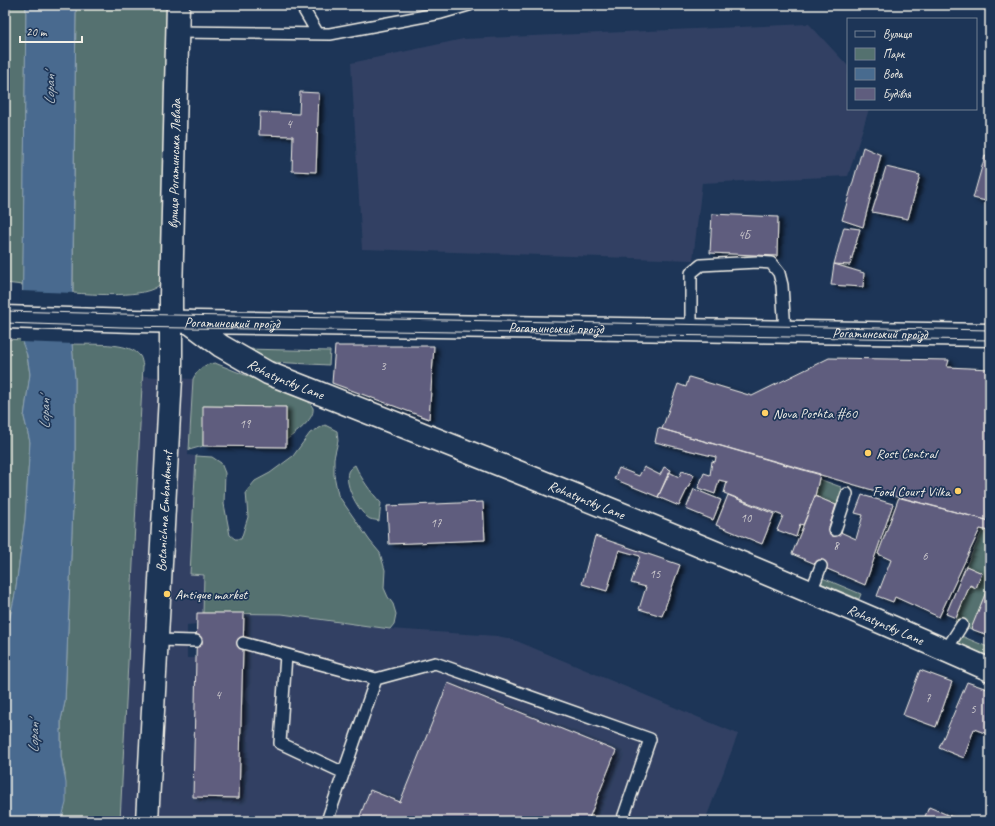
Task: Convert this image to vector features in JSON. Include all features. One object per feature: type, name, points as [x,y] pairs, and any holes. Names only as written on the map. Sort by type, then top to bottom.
[{"type":"street","name":"вулиця Рогатинська Левада","points":[[178,5],[180,322]]},
{"type":"street","name":"Рогатинський проїзд","points":[[5,317],[121,321],[990,335]]},
{"type":"street","name":"Rohatynsky Lane","points":[[180,322],[268,373],[579,496],[811,592],[990,670]]},
{"type":"street","name":"Botanichna Embankment","points":[[150,820],[171,378],[180,322]]},
{"type":"lane","points":[[301,5],[318,34]]},
{"type":"lane","points":[[177,32],[330,34],[439,9],[470,5]]},
{"type":"lane","points":[[691,330],[691,273],[701,264],[757,262],[771,263],[779,273],[782,285],[785,332]]},
{"type":"lane","points":[[835,530],[847,494]]},
{"type":"lane","points":[[811,592],[821,566]]},
{"type":"lane","points":[[946,650],[962,625]]},
{"type":"lane","points":[[158,640],[196,641]]},
{"type":"lane","points":[[243,643],[376,679],[435,663],[650,739],[622,821]]},
{"type":"lane","points":[[286,655],[280,743],[344,773]]},
{"type":"lane","points":[[328,821],[376,679]]},
{"type":"shaded area","points":[[809,24],[847,65],[847,110],[869,110],[848,176],[702,183],[693,260],[362,249],[351,63],[463,39]]},
{"type":"shaded area","points":[[142,376],[193,379],[188,455],[196,456],[190,574],[204,575],[244,613],[282,614],[390,629],[497,636],[512,639],[738,734],[705,821],[120,821]],"holes":[[[197,624],[196,658],[187,658],[187,625]]]},
{"type":"green space","points":[[5,5],[26,5],[23,285],[5,283]]},
{"type":"green space","points":[[76,5],[168,5],[164,276],[160,284],[154,289],[144,292],[105,295],[73,293]]},
{"type":"green space","points":[[5,339],[24,340],[30,374],[24,417],[30,442],[25,519],[15,594],[5,640]]},
{"type":"green space","points":[[72,344],[108,345],[127,348],[135,351],[140,356],[143,366],[120,821],[61,821],[63,814],[65,774],[61,756],[61,720],[65,702],[75,458],[75,379]]},
{"type":"green space","points":[[246,349],[330,351],[329,365],[271,362]]},
{"type":"green space","points":[[215,363],[307,400],[313,408],[311,417],[299,430],[286,440],[286,407],[204,406],[203,446],[189,450],[193,379],[197,372],[202,368]]},
{"type":"green space","points":[[325,425],[337,431],[338,441],[334,458],[334,475],[338,495],[380,553],[385,570],[384,588],[393,604],[396,614],[394,624],[390,629],[282,614],[203,613],[204,575],[190,574],[196,456],[212,457],[221,463],[225,473],[224,504],[230,535],[235,539],[241,539],[248,517],[246,492],[255,481],[270,473],[293,456],[310,433]]},
{"type":"green space","points":[[355,465],[366,485],[381,503],[379,521],[370,519],[361,511],[350,491],[347,478],[348,472]]},
{"type":"green space","points":[[819,479],[841,487],[841,497],[836,505],[815,496]]},
{"type":"green space","points":[[983,529],[990,531],[990,582],[971,629],[955,622],[970,585],[976,588],[982,573],[966,566]]},
{"type":"green space","points":[[820,577],[861,594],[859,599],[818,582]]},
{"type":"green space","points":[[959,635],[990,648],[990,657],[956,642]]},
{"type":"green space","points":[[5,667],[9,732],[5,785]]},
{"type":"water","name":"Lopan'","points":[[26,5],[76,5],[72,344],[75,379],[75,458],[65,702],[61,720],[61,756],[66,783],[66,803],[61,821],[5,821],[5,785],[9,732],[5,640],[15,594],[25,519],[30,442],[24,417],[30,374],[27,355],[22,342]]},
{"type":"pier","points":[[21,291],[74,293],[74,344],[20,342]]},
{"type":"building","points":[[300,92],[319,93],[316,172],[292,171],[293,136],[259,135],[260,112],[299,114]]},
{"type":"building","points":[[990,127],[990,141],[986,139]]},
{"type":"building","points":[[863,147],[881,155],[863,227],[842,220]]},
{"type":"building","points":[[985,156],[990,158],[990,202],[973,198]]},
{"type":"building","points":[[886,167],[920,175],[908,219],[872,212]]},
{"type":"building","points":[[712,214],[778,217],[777,256],[710,253]]},
{"type":"building","points":[[844,227],[860,229],[850,265],[834,264]]},
{"type":"building","points":[[834,264],[864,273],[863,287],[831,285]]},
{"type":"building","points":[[335,346],[434,346],[429,419],[332,383]]},
{"type":"building","name":"Rost Central","points":[[829,358],[949,360],[947,367],[990,369],[990,521],[893,496],[662,429],[678,384],[686,387],[689,377],[752,396]]},
{"type":"building","points":[[203,406],[286,407],[286,447],[203,446]]},
{"type":"building","points":[[658,428],[820,474],[815,496],[803,525],[800,524],[796,537],[777,530],[783,516],[724,493],[727,482],[719,480],[715,494],[698,488],[704,473],[710,475],[712,461],[715,462],[716,457],[655,442]]},
{"type":"building","points":[[644,467],[660,475],[664,467],[671,470],[658,497],[614,479],[619,468],[639,476]]},
{"type":"building","points":[[682,471],[694,475],[679,506],[658,497],[669,472],[679,477]]},
{"type":"building","points":[[694,489],[721,500],[713,520],[686,509]]},
{"type":"building","points":[[728,495],[774,514],[762,544],[716,525]]},
{"type":"building","points":[[862,495],[893,504],[865,585],[792,554],[815,496],[836,505],[829,527],[856,539],[863,515],[855,513]]},
{"type":"building","points":[[899,497],[990,521],[990,531],[980,529],[939,617],[895,597],[893,602],[877,596],[891,560],[878,554]]},
{"type":"building","points":[[483,502],[485,540],[389,544],[387,506]]},
{"type":"building","points":[[595,536],[680,565],[662,616],[639,609],[646,587],[631,583],[640,556],[619,550],[607,591],[582,584]]},
{"type":"building","points":[[966,566],[982,573],[976,588],[970,585],[956,618],[946,614]]},
{"type":"building","points":[[990,582],[990,636],[971,629]]},
{"type":"building","points":[[197,613],[244,613],[239,798],[193,797]]},
{"type":"building","points":[[920,670],[952,682],[936,727],[903,715]]},
{"type":"building","points":[[967,682],[990,690],[990,735],[974,729],[964,758],[939,748]]},
{"type":"building","points":[[448,683],[616,751],[588,821],[358,821],[370,790],[400,802]]},
{"type":"building","points":[[929,807],[962,821],[923,821]]},
{"type":"tram line","points":[[5,311],[990,330]]},
{"type":"tram line","points":[[5,323],[121,327],[990,340]]},
{"type":"place","name":"Nova Poshta #60","points":[[765,413]]},
{"type":"place","name":"Rost Central","points":[[868,453]]},
{"type":"place","name":"Food Court Vilka","points":[[958,491]]},
{"type":"place","name":"Antique market","points":[[167,594]]}]
